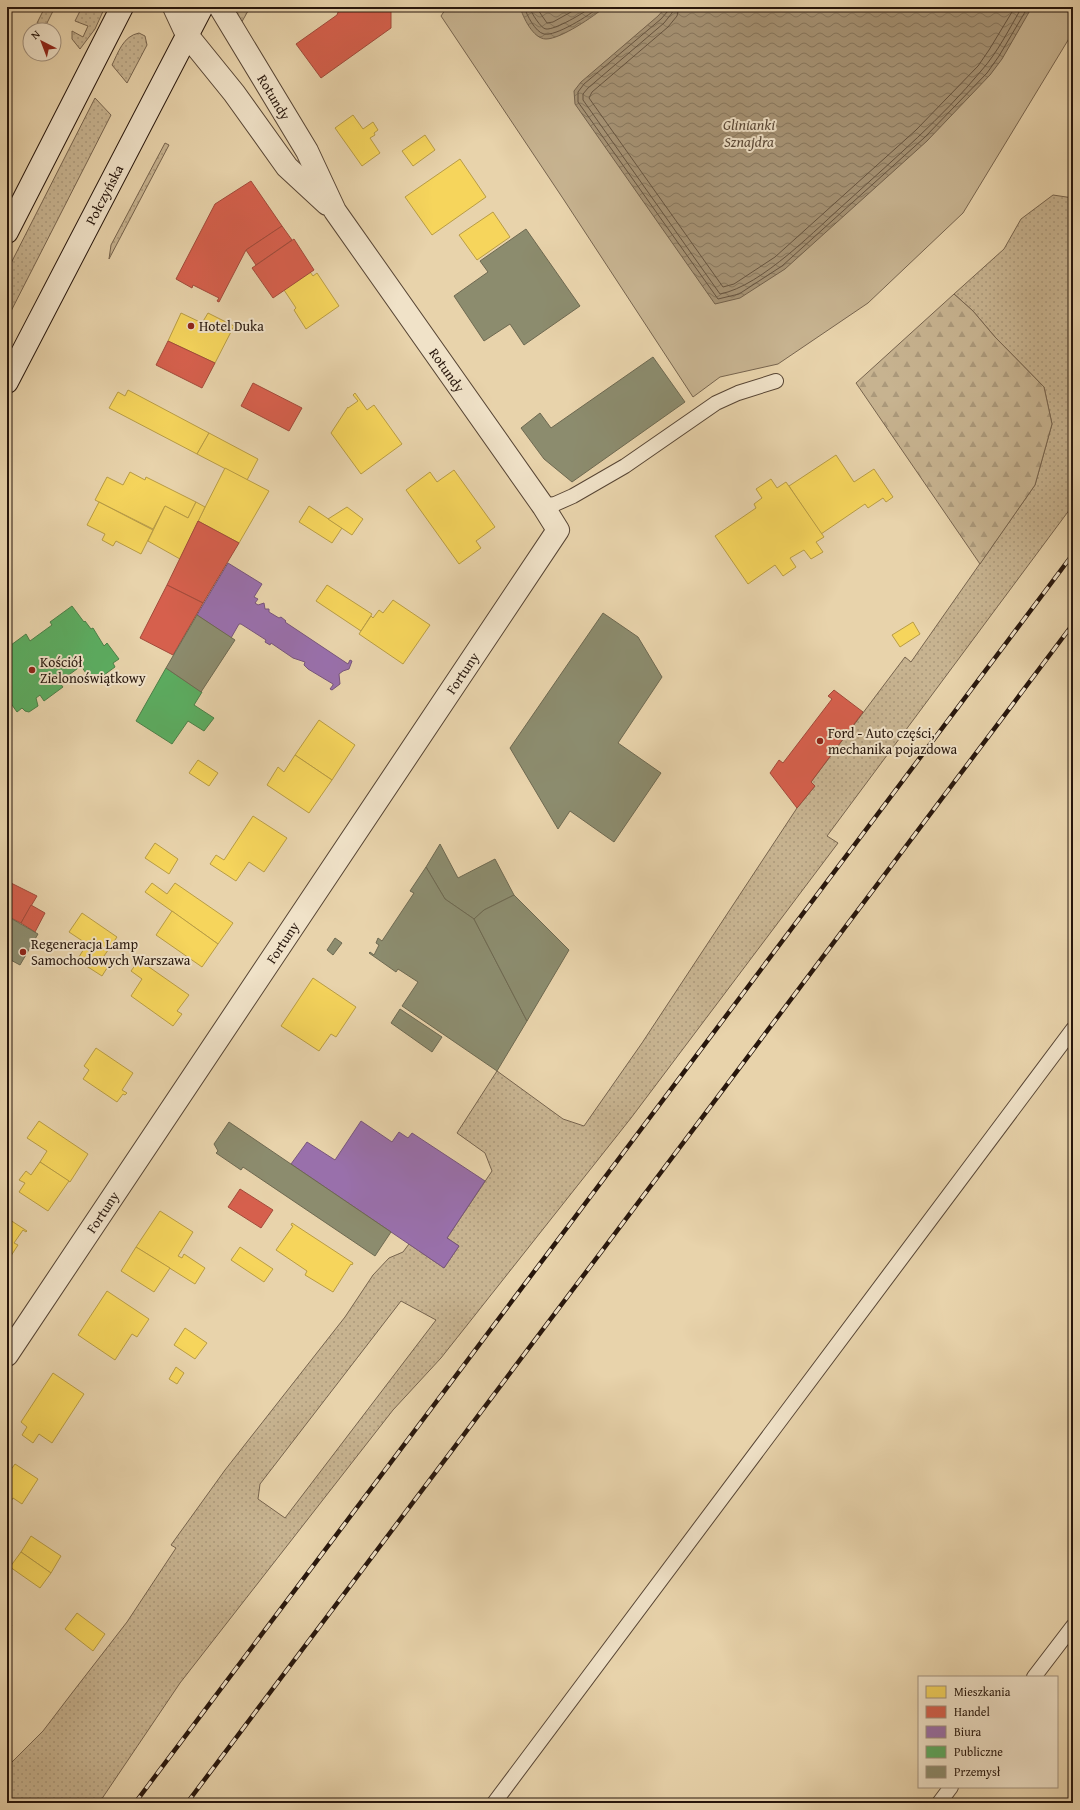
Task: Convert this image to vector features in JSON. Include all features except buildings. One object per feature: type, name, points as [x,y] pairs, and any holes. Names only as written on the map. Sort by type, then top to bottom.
[{"type":"street","points":[[7,232],[122,7]]},
{"type":"street","name":"Rotundy","points":[[174,7],[187,35],[234,93],[287,168],[335,211]]},
{"type":"street","name":"Połczyńska","points":[[7,382],[202,7]]},
{"type":"street","name":"Rotundy","points":[[220,7],[307,151],[335,211],[543,506],[558,530]]},
{"type":"street","name":"Fortuny","points":[[7,1355],[15,1326],[558,530]]},
{"type":"lane","points":[[543,506],[556,504],[573,496],[625,466],[716,403],[738,393],[776,380]]},
{"type":"lane","points":[[494,1803],[1073,1029]]},
{"type":"lane","points":[[1035,1676],[1073,1626]]},
{"type":"lane","points":[[939,1803],[950,1788]]},
{"type":"green space","points":[[45,7],[55,7],[48,22],[38,22]]},
{"type":"green space","points":[[82,7],[105,7],[95,29],[80,49],[72,39],[72,31],[83,37],[88,26],[75,21]]},
{"type":"green space","points":[[233,7],[247,7],[248,11],[240,25]]},
{"type":"green space","points":[[447,7],[1073,7],[1073,32],[963,213],[868,303],[778,364],[720,377],[693,397],[441,16]]},
{"type":"green space","points":[[139,33],[145,36],[147,45],[127,83],[112,65],[125,41],[133,35]]},
{"type":"green space","points":[[95,98],[111,115],[7,319],[7,271]]},
{"type":"green space","points":[[165,143],[169,145],[109,259],[111,245]]},
{"type":"green space","points":[[1053,195],[1073,198],[1073,505],[827,836],[838,843],[631,1118],[441,1358],[393,1410],[180,1683],[99,1803],[7,1803],[7,1767],[43,1731],[127,1622],[176,1548],[171,1545],[225,1470],[345,1317],[373,1275],[389,1258],[403,1252],[409,1244],[444,1268],[459,1246],[447,1238],[492,1171],[485,1153],[457,1133],[497,1071],[563,1119],[584,1126],[642,1043],[797,808],[815,786],[811,782],[905,657],[911,662],[1035,485],[1052,424],[1044,387],[995,337],[973,311],[954,294],[1004,249],[1021,219]],"holes":[[[401,1301],[436,1320],[285,1518],[258,1499],[260,1484]]]},
{"type":"green space","points":[[954,294],[973,311],[995,337],[1044,387],[1052,424],[1035,485],[980,564],[856,383]]},
{"type":"water","points":[[520,7],[605,7],[568,31],[546,39],[541,38],[533,32],[526,22]]},
{"type":"water","name":"Glinianki Sznajdra","points":[[666,7],[1032,7],[1002,59],[990,75],[927,141],[785,269],[740,298],[715,304],[575,104],[574,91],[581,82],[658,16]]},
{"type":"railway","points":[[135,1803],[1073,554]]},
{"type":"railway","points":[[187,1803],[1073,624]]},
{"type":"place","name":"Hotel Duka","points":[[191,326]]},
{"type":"place","name":"Kościół Zielonoświątkowy","points":[[32,670]]},
{"type":"place","name":"Ford - Auto części, mechanika pojazdowa","points":[[820,741]]},
{"type":"place","name":"Regeneracja Lamp Samochodowych Warszawa","points":[[23,952]]}]
